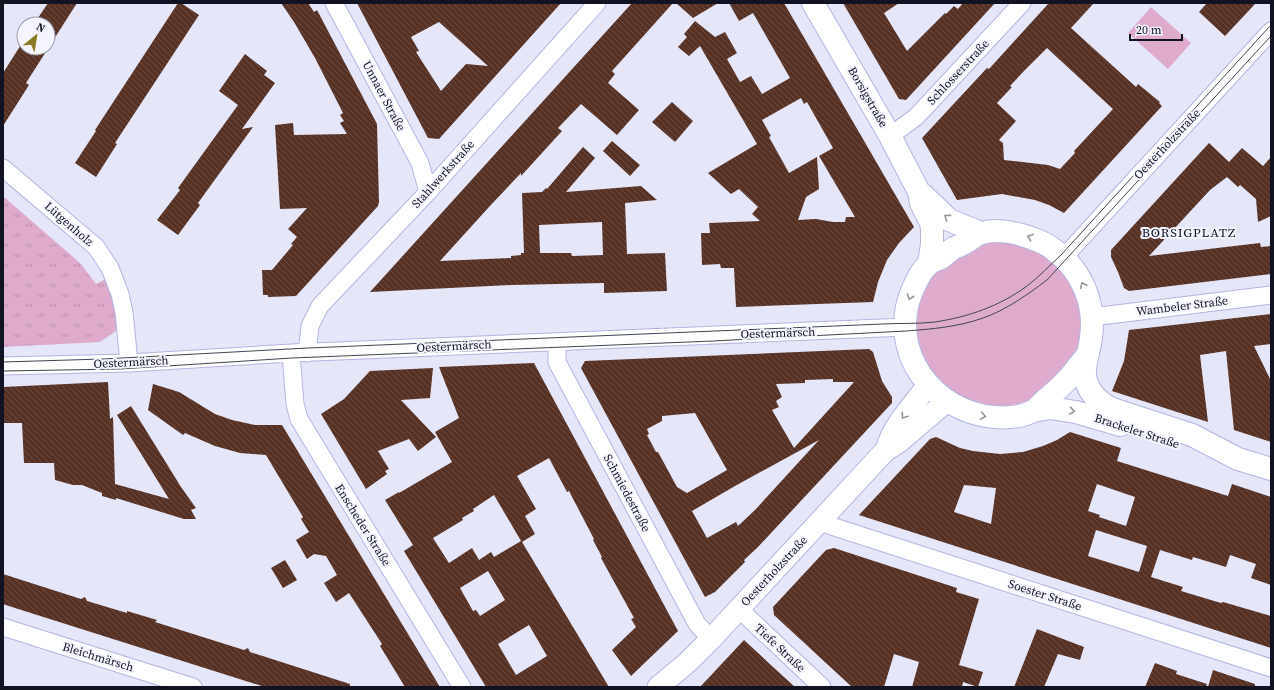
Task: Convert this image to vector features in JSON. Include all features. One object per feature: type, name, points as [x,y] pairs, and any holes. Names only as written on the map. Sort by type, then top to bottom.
[{"type":"main road","name":"Borsigstraße","points":[[814,3],[890,136],[919,192],[921,203],[931,223],[932,229],[932,244],[929,263]]},
{"type":"main road","name":"Borsigstraße","points":[[919,192],[949,220],[981,233]]},
{"type":"main road","points":[[997,231],[1020,234],[1041,241],[1064,257],[1076,272],[1090,302],[1092,338],[1087,356],[1060,387],[1034,411],[1001,418],[982,416],[965,411],[938,395],[928,385],[914,363],[909,347],[906,327],[907,307],[910,298],[918,277],[929,263],[981,233],[997,231]]},
{"type":"main road","name":"Brackeler Straße","points":[[1087,356],[1085,370],[1086,381],[1093,395],[1101,404],[1192,435],[1238,459],[1271,469]]},
{"type":"main road","name":"Brackeler Straße","points":[[1034,411],[1050,408],[1076,412],[1179,444],[1197,454],[1219,461],[1238,459]]},
{"type":"street","name":"Stahlwerkstraße","points":[[299,353],[320,306],[428,192],[597,3]]},
{"type":"street","name":"Schlosserstraße","points":[[890,136],[916,117],[1022,3]]},
{"type":"street","name":"Unnaer Straße","points":[[337,4],[420,163],[428,192]]},
{"type":"street","name":"Oesterholzstraße","points":[[1064,257],[1271,31]]},
{"type":"street","name":"Lütgenholz","points":[[3,168],[96,247],[110,268],[120,294],[124,312],[128,363]]},
{"type":"street","name":"Wambeler Straße","points":[[1092,318],[1271,295]]},
{"type":"street","name":"Oestermärsch","points":[[3,366],[128,363],[299,353],[906,327]]},
{"type":"street","name":"Schmiedestraße","points":[[557,342],[557,362],[697,624],[711,639]]},
{"type":"street","name":"Enscheder Straße","points":[[299,353],[294,404],[299,419],[462,687]]},
{"type":"street","name":"Oesterholzstraße","points":[[885,450],[892,434],[928,385]]},
{"type":"street","name":"Oesterholzstraße","points":[[658,687],[688,662],[711,639],[885,450],[899,442],[947,401]]},
{"type":"street","name":"Soester Straße","points":[[819,522],[1271,668]]},
{"type":"street","name":"Tiefe Straße","points":[[739,609],[822,687]]},
{"type":"street","name":"Bleichmärsch","points":[[3,627],[193,687]]},
{"type":"green space","points":[[1151,7],[1191,43],[1168,69],[1128,33]]},
{"type":"green space","points":[[3,196],[80,263],[96,284],[106,279],[114,299],[119,329],[100,342],[3,347]]},
{"type":"green space","points":[[991,242],[1007,242],[1030,248],[1045,256],[1057,266],[1067,278],[1075,293],[1081,316],[1081,332],[1075,355],[1067,370],[1057,382],[1045,392],[1030,400],[1007,406],[991,406],[968,400],[953,392],[941,382],[931,370],[921,348],[917,332],[917,316],[923,293],[931,278],[941,266],[953,256],[975,246]]},
{"type":"building","points":[[48,3],[77,3],[56,36],[56,16],[39,16]]},
{"type":"building","points":[[178,3],[181,3],[199,15],[115,143],[117,144],[96,177],[75,163]]},
{"type":"building","points":[[281,3],[308,3],[314,12],[317,10],[377,124],[379,202],[378,206],[296,296],[268,297],[268,295],[263,295],[262,270],[272,270],[293,245],[291,244],[297,237],[288,229],[307,208],[280,209],[275,125],[293,123],[294,135],[347,134],[340,123],[344,121],[340,115],[343,113],[315,58]]},
{"type":"building","points":[[357,3],[561,3],[439,139],[428,138]],"holes":[[[439,22],[488,66],[466,64],[441,91],[416,52],[419,51],[411,37]]]},
{"type":"building","points":[[632,3],[673,3],[612,71],[615,74],[608,83],[639,110],[617,135],[581,104],[558,128],[562,131],[521,176],[521,173],[489,207],[440,261],[511,258],[511,256],[521,255],[521,253],[524,253],[522,193],[542,192],[546,188],[547,189],[583,147],[595,158],[566,192],[641,186],[657,200],[625,203],[627,254],[665,253],[667,291],[604,293],[604,283],[512,285],[370,292]],"holes":[[[602,222],[603,255],[572,256],[571,253],[540,253],[539,225]]]},
{"type":"building","points":[[676,3],[718,3],[693,18]]},
{"type":"building","points":[[729,3],[784,3],[914,227],[899,243],[887,260],[878,282],[873,302],[736,307],[734,268],[721,268],[720,264],[702,265],[701,233],[710,233],[709,223],[760,221],[752,214],[758,207],[739,189],[731,194],[708,173],[757,144],[700,46],[689,56],[678,47],[687,37],[684,34],[695,21],[715,37],[725,32],[737,53],[727,59],[740,82],[751,76],[762,94],[790,78],[753,13],[739,21]],"holes":[[[801,98],[804,104],[807,102],[833,148],[819,156],[855,217],[846,217],[845,222],[833,222],[816,219],[798,220],[806,197],[819,189],[817,157],[789,173],[769,137],[771,136],[762,120]]]},
{"type":"building","points":[[843,3],[899,3],[884,13],[907,51],[954,6],[958,9],[963,3],[995,3],[906,100],[899,99]]},
{"type":"building","points":[[1049,3],[1094,3],[1071,28],[1136,87],[1138,84],[1160,102],[1159,103],[1162,106],[1064,213],[1035,200],[1002,194],[957,200],[922,138],[987,68],[989,69]],"holes":[[[1047,48],[1113,109],[1074,151],[1075,153],[1060,169],[1048,165],[1004,160],[1003,143],[999,140],[1016,121],[997,103],[1012,87],[1010,86]]]},
{"type":"building","points":[[1207,3],[1256,3],[1225,36],[1199,12]]},
{"type":"building","points":[[16,53],[16,56],[43,56],[26,83],[29,85],[3,126],[3,73]]},
{"type":"building","points":[[245,54],[267,71],[264,75],[275,83],[242,129],[253,127],[198,203],[200,205],[178,235],[157,220],[180,190],[178,188],[238,105],[219,91]]},
{"type":"building","points":[[672,102],[693,121],[675,142],[652,122]]},
{"type":"building","points":[[612,141],[640,165],[630,176],[603,151]]},
{"type":"building","points":[[1209,143],[1229,162],[1242,148],[1263,166],[1271,157],[1271,216],[1258,222],[1256,199],[1240,185],[1238,187],[1227,177],[1210,190],[1149,256],[1260,243],[1261,247],[1271,246],[1271,274],[1129,291],[1124,288],[1111,257],[1111,250]]},
{"type":"building","points":[[1271,314],[1271,344],[1254,346],[1271,381],[1271,442],[1234,430],[1226,351],[1200,355],[1208,422],[1112,391],[1124,361],[1129,330]]},
{"type":"building","points":[[869,349],[873,352],[882,381],[892,397],[892,403],[758,547],[744,560],[745,562],[715,592],[705,597],[581,368],[585,361]],"holes":[[[833,379],[833,382],[854,382],[794,448],[772,410],[779,407],[776,401],[782,397],[776,384],[805,383],[805,380]],[[695,413],[727,470],[687,493],[677,487],[647,435],[649,434],[647,429],[662,421],[662,416]],[[819,440],[755,510],[738,526],[736,522],[707,538],[692,511]]]},
{"type":"building","points":[[534,363],[678,631],[631,676],[612,650],[636,627],[631,619],[634,618],[601,558],[602,557],[593,540],[594,539],[569,491],[567,492],[549,458],[517,476],[536,509],[525,516],[535,534],[522,542],[609,687],[486,687],[404,551],[413,545],[385,500],[452,462],[435,432],[459,418],[439,367]],"holes":[[[494,495],[521,541],[494,557],[491,552],[479,560],[472,548],[449,563],[433,538],[463,520],[462,518],[474,511],[473,509]],[[488,571],[505,600],[480,616],[476,610],[473,611],[460,588]],[[529,625],[547,656],[516,675],[498,644]]]},
{"type":"building","points":[[433,368],[430,398],[401,400],[436,437],[418,451],[409,439],[378,451],[389,469],[385,471],[387,474],[366,489],[321,414],[344,399],[370,371]]},
{"type":"building","points":[[108,382],[110,419],[113,417],[115,484],[169,499],[117,415],[131,406],[181,487],[196,508],[191,510],[196,519],[184,519],[116,498],[116,500],[102,496],[102,493],[82,485],[73,485],[55,480],[54,463],[24,463],[22,423],[3,423],[3,387]]},
{"type":"building","points":[[153,384],[179,392],[215,414],[232,420],[255,425],[282,425],[440,687],[405,687],[380,646],[382,644],[349,593],[336,602],[324,583],[337,575],[326,556],[314,554],[307,559],[296,540],[309,532],[301,519],[303,517],[266,455],[240,453],[215,446],[185,433],[183,435],[148,410]]},
{"type":"building","points":[[1070,432],[1121,448],[1117,461],[1228,496],[1232,484],[1271,497],[1271,585],[1251,578],[1256,564],[1230,555],[1226,567],[1193,557],[1192,560],[1160,550],[1151,577],[1183,587],[1181,591],[1271,616],[1271,648],[859,515],[930,439],[936,437],[960,448],[1000,454],[1023,452],[1057,440]],"holes":[[[1097,484],[1135,497],[1126,526],[1099,517],[1100,515],[1088,511]],[[964,485],[996,488],[991,524],[954,512]],[[1096,530],[1147,546],[1139,572],[1088,556]]]},
{"type":"building","points":[[834,548],[957,588],[956,592],[979,599],[959,665],[983,672],[978,687],[963,682],[962,687],[912,687],[919,662],[894,654],[884,687],[852,687],[774,615],[773,607],[826,550]]},
{"type":"building","points":[[285,560],[297,580],[283,588],[271,568]]},
{"type":"building","points":[[3,574],[81,599],[85,597],[87,601],[157,620],[155,622],[244,650],[248,648],[250,652],[350,684],[350,687],[265,687],[15,608],[3,604]]},
{"type":"building","points":[[1037,629],[1084,647],[1080,660],[1058,654],[1044,687],[1014,687]]},
{"type":"building","points":[[744,640],[773,667],[795,687],[700,687]]},
{"type":"building","points":[[1155,663],[1177,671],[1176,674],[1207,684],[1206,687],[1145,687]]},
{"type":"building","points":[[1213,670],[1255,684],[1255,687],[1208,687]]},
{"type":"tram line","points":[[3,362],[103,359],[308,348],[922,323],[960,317],[995,305],[1017,293],[1040,275],[1061,255],[1271,25]]},
{"type":"tram line","points":[[3,371],[120,369],[292,358],[713,341],[906,331],[964,324],[992,315],[1024,297],[1047,280],[1271,36]]},
{"type":"district","name":"BORSIGPLATZ","points":[[1189,232]]}]
